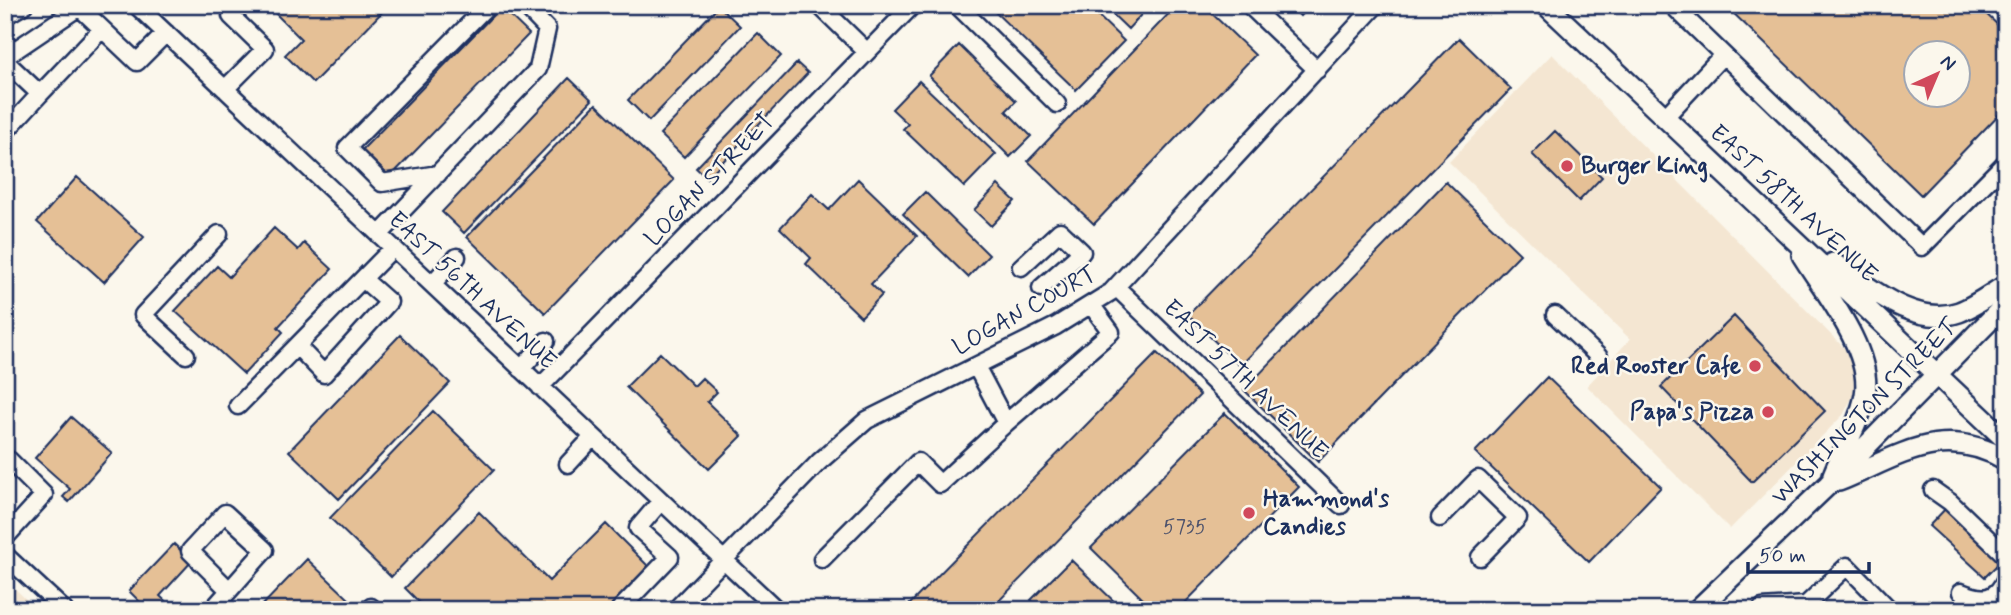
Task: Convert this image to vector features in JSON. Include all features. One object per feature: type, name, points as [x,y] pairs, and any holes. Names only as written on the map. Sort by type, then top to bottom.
[{"type":"main road","name":"EAST 58TH AVENUE","points":[[1546,5],[2006,440]]},
{"type":"main road","points":[[1789,234],[1891,301],[1916,313],[1933,316],[1958,313],[2006,285]]},
{"type":"main road","points":[[1789,234],[1856,343],[1864,366],[1865,395],[1828,485]]},
{"type":"main road","name":"WASHINGTON STREET","points":[[1697,610],[1828,485],[2006,304]]},
{"type":"main road","points":[[1828,485],[1924,445],[1944,441],[1964,443],[2006,460]]},
{"type":"street","points":[[5,16],[24,5]]},
{"type":"street","name":"EAST 56TH AVENUE","points":[[136,5],[777,610]]},
{"type":"street","points":[[438,174],[382,183],[347,148],[488,5]]},
{"type":"street","points":[[379,235],[538,69],[547,29],[524,5]]},
{"type":"street","points":[[819,5],[867,52]]},
{"type":"street","name":"LOGAN STREET","points":[[540,387],[913,5]]},
{"type":"street","points":[[957,5],[1057,104]]},
{"type":"street","points":[[1249,5],[1317,70]]},
{"type":"street","name":"LOGAN COURT","points":[[724,560],[819,462],[867,420],[1091,306],[1116,287],[1376,5]]},
{"type":"street","points":[[1672,5],[1922,247],[2006,162]]},
{"type":"street","points":[[40,94],[5,59],[78,6],[137,62],[166,33]]},
{"type":"street","points":[[225,89],[265,49],[231,16]]},
{"type":"street","points":[[5,132],[102,29]]},
{"type":"street","points":[[1665,117],[1723,55]]},
{"type":"street","points":[[1021,268],[1060,231],[1082,252],[1041,288]]},
{"type":"street","points":[[186,355],[143,315],[219,234]]},
{"type":"street","points":[[238,406],[393,248]]},
{"type":"street","points":[[432,284],[457,257]]},
{"type":"street","points":[[297,346],[324,374],[389,302],[363,279]]},
{"type":"street","name":"EAST 57TH AVENUE","points":[[1116,287],[1341,505]]},
{"type":"street","points":[[822,559],[918,462],[940,484],[1111,332],[1091,306]]},
{"type":"street","points":[[1555,315],[1599,357]]},
{"type":"street","points":[[521,369],[546,341]]},
{"type":"street","points":[[976,366],[1006,423]]},
{"type":"street","points":[[568,464],[593,437]]},
{"type":"street","points":[[5,464],[9,460],[44,495],[5,538]]},
{"type":"street","points":[[1440,518],[1478,479],[1518,518],[1480,557]]},
{"type":"street","points":[[1933,491],[1950,502],[2006,556]]},
{"type":"street","points":[[619,610],[670,557],[638,527],[661,501]]},
{"type":"street","points":[[212,610],[265,550],[225,513],[190,551],[229,590]]},
{"type":"street","points":[[676,610],[724,560]]},
{"type":"street","points":[[9,566],[64,610]]},
{"type":"street","points":[[1762,608],[1800,608],[1847,566],[1890,610]]},
{"type":"street","points":[[1961,592],[1976,598],[1991,598],[1997,594],[2006,578]]},
{"type":"street","points":[[1993,610],[2006,602]]},
{"type":"shaded area","points":[[1552,54],[1858,362],[1857,388],[1843,415],[1730,529],[1587,386],[1630,339],[1449,162]]},
{"type":"shaded area","points":[[5,579],[37,610],[5,610]]},
{"type":"building","points":[[267,5],[389,5],[313,83],[285,55],[301,39]]},
{"type":"building","points":[[996,5],[1087,5],[1124,41],[1076,90],[992,9]]},
{"type":"building","points":[[1103,5],[1150,5],[1128,29]]},
{"type":"building","points":[[1177,5],[1203,5],[1255,55],[1094,224],[1028,161]]},
{"type":"building","points":[[1289,5],[1310,5],[1300,16]]},
{"type":"building","points":[[1725,5],[1977,5],[2006,33],[2006,107],[1921,195]]},
{"type":"building","points":[[719,6],[740,26],[649,121],[628,100]]},
{"type":"building","points":[[501,7],[529,34],[390,177],[362,150]]},
{"type":"building","points":[[758,33],[781,56],[684,157],[660,134]]},
{"type":"building","points":[[1459,38],[1511,89],[1240,366],[1188,315]]},
{"type":"building","points":[[959,45],[1016,101],[1006,111],[1031,136],[1010,157],[929,76]]},
{"type":"building","points":[[797,63],[808,73],[707,178],[696,168]]},
{"type":"building","points":[[569,78],[592,100],[464,233],[442,212]]},
{"type":"building","points":[[919,81],[996,154],[964,187],[903,129],[908,124],[892,109]]},
{"type":"building","points":[[596,104],[674,180],[545,313],[467,237]]},
{"type":"building","name":"Burger King","points":[[1555,131],[1602,177],[1579,201],[1532,154]]},
{"type":"building","points":[[77,177],[144,237],[104,282],[37,222]]},
{"type":"building","points":[[858,179],[917,236],[871,284],[882,295],[861,317],[806,264],[811,258],[780,228],[812,194],[829,210]]},
{"type":"building","points":[[1446,182],[1520,254],[1318,462],[1244,390]]},
{"type":"building","points":[[998,185],[1015,201],[991,226],[974,210]]},
{"type":"building","points":[[925,192],[989,255],[968,277],[903,214]]},
{"type":"building","points":[[274,228],[298,250],[304,243],[332,269],[278,327],[283,332],[244,374],[175,311],[217,266],[229,277]]},
{"type":"building","points":[[1734,316],[1825,411],[1752,482],[1661,387]]},
{"type":"building","points":[[400,335],[450,383],[339,499],[289,451]]},
{"type":"building","points":[[660,353],[694,386],[702,378],[717,392],[707,402],[742,436],[709,469],[626,387]]},
{"type":"building","points":[[1157,353],[1200,395],[990,610],[904,610]]},
{"type":"building","points":[[1547,377],[1661,487],[1589,562],[1475,452]]},
{"type":"building","points":[[433,411],[494,470],[391,577],[330,518]]},
{"type":"building","points":[[1225,413],[1299,487],[1178,610],[1154,610],[1091,548]]},
{"type":"building","points":[[71,417],[112,453],[69,502],[63,497],[70,489],[35,458]]},
{"type":"building","points":[[1948,506],[2003,559],[1985,577],[1929,526]]},
{"type":"building","points":[[479,512],[549,581],[606,524],[650,568],[610,610],[427,610],[405,588]]},
{"type":"building","points":[[174,544],[192,561],[160,596],[174,609],[148,610],[129,591]]},
{"type":"building","points":[[307,559],[350,600],[340,610],[258,610]]},
{"type":"building","points":[[1071,560],[1120,607],[1117,610],[1042,610],[1031,600]]},
{"type":"place","name":"Burger King","points":[[1567,166]]},
{"type":"place","name":"Red Rooster Cafe","points":[[1755,366]]},
{"type":"place","name":"Papa's Pizza","points":[[1768,412]]},
{"type":"place","name":"Hammond's Candies","points":[[1249,513]]}]
